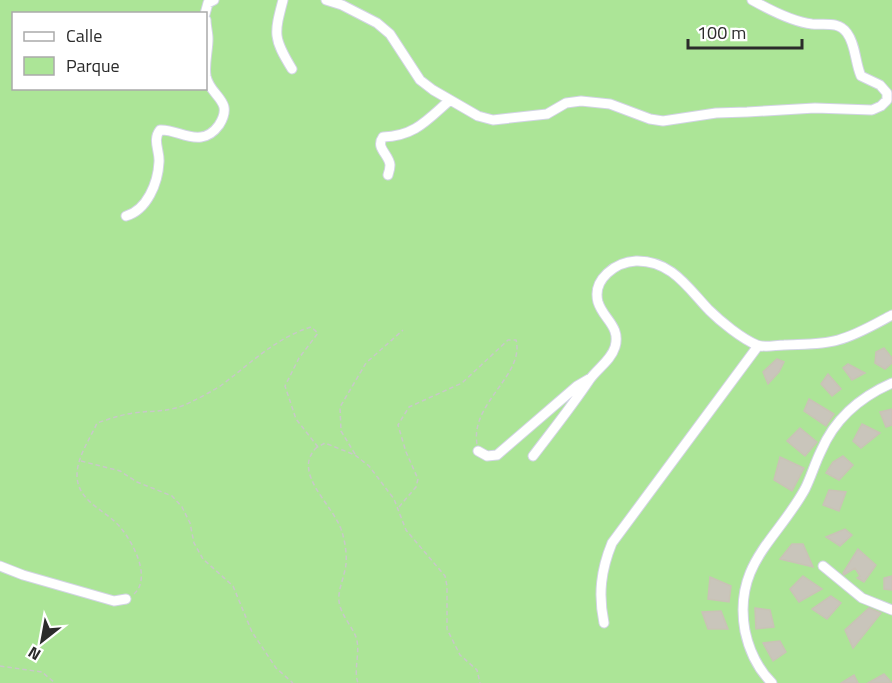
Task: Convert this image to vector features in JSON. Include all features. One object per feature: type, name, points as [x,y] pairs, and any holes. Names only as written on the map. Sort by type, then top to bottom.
[{"type":"street","points":[[206,12],[208,3],[214,0]]},
{"type":"street","points":[[283,0],[275,28],[277,40],[292,69]]},
{"type":"street","points":[[326,0],[342,5],[377,24],[390,34],[420,80],[478,116],[492,120],[547,114],[566,104],[581,101],[610,104],[650,119],[663,121],[716,113],[815,108],[872,110],[887,100],[887,93],[880,86],[861,76],[848,34],[842,27],[812,24],[784,15],[752,0]]},
{"type":"street","points":[[207,28],[207,56]]},
{"type":"street","points":[[126,216],[134,214],[143,207],[149,197],[159,163],[156,134],[160,130],[199,138],[208,136],[223,119],[224,104],[207,77]]},
{"type":"street","points":[[388,175],[390,163],[380,146],[383,137],[400,137],[417,129],[450,100]]},
{"type":"street","points":[[533,456],[611,355],[615,346],[615,327],[598,302],[597,294],[600,284],[612,269],[622,263],[647,262],[672,272],[687,284],[710,312],[758,346],[822,343],[836,340],[892,315]]},
{"type":"street","points":[[604,623],[600,599],[601,581],[604,563],[612,543],[758,346]]},
{"type":"street","points":[[478,451],[487,456],[497,455],[577,386],[591,378]]},
{"type":"street","points":[[772,683],[758,667],[747,641],[743,618],[743,598],[747,579],[765,544],[806,488],[830,432],[857,403],[892,383]]},
{"type":"street","points":[[0,566],[22,575],[114,601],[126,599]]},
{"type":"street","points":[[823,566],[862,598],[892,610]]},
{"type":"path","points":[[126,599],[137,592],[142,578],[139,559],[120,526],[92,505],[82,492],[77,477],[80,461],[97,423],[135,412],[167,411],[188,404],[221,385],[262,351],[295,332],[311,327],[318,333],[299,358],[285,386],[296,419],[318,447]]},
{"type":"path","points":[[403,330],[366,363],[340,407],[341,431],[355,455],[383,482],[398,508],[406,530],[445,576],[447,629],[460,655],[477,670],[480,683]]},
{"type":"path","points":[[398,508],[416,487],[418,479],[406,452],[398,425],[409,407],[462,383],[508,340],[516,340],[518,349],[515,362],[478,419],[475,436],[478,451]]},
{"type":"path","points":[[355,455],[325,443],[311,454],[308,471],[322,499],[335,515],[342,532],[347,562],[338,597],[344,615],[356,637],[358,683]]},
{"type":"path","points":[[80,461],[120,471],[137,482],[172,496],[182,507],[190,523],[194,543],[203,559],[233,586],[252,632],[276,668],[293,683]]},
{"type":"path","points":[[0,666],[42,672],[55,683]]},
{"type":"green space","points":[[0,0],[892,0],[892,683],[0,683]]},
{"type":"building","points":[[884,348],[892,358],[892,363],[885,369],[875,363],[876,352]]},
{"type":"building","points":[[777,359],[784,362],[779,372],[768,384],[763,372]]},
{"type":"building","points":[[848,364],[865,373],[852,380],[843,368]]},
{"type":"building","points":[[828,374],[841,389],[832,396],[821,384]]},
{"type":"building","points":[[809,399],[834,414],[826,426],[804,411]]},
{"type":"building","points":[[892,409],[892,425],[886,427],[880,412]]},
{"type":"building","points":[[862,424],[880,433],[861,448],[853,441]]},
{"type":"building","points":[[800,428],[817,442],[805,456],[787,441]]},
{"type":"building","points":[[843,456],[853,465],[839,480],[826,473],[833,462]]},
{"type":"building","points":[[780,457],[804,468],[792,491],[774,480]]},
{"type":"building","points":[[829,490],[846,492],[839,511],[823,505]]},
{"type":"building","points":[[845,529],[852,535],[840,546],[826,537]]},
{"type":"building","points":[[792,544],[803,544],[813,567],[780,559]]},
{"type":"building","points":[[858,549],[876,565],[864,582],[857,578],[860,576],[855,568],[844,575],[843,573]]},
{"type":"building","points":[[803,576],[822,589],[799,602],[790,589]]},
{"type":"building","points":[[892,576],[892,590],[884,589],[884,578]]},
{"type":"building","points":[[710,577],[731,586],[729,602],[708,599]]},
{"type":"building","points":[[831,596],[841,603],[827,619],[812,609]]},
{"type":"building","points":[[755,608],[770,610],[774,627],[756,629]]},
{"type":"building","points":[[869,608],[881,613],[853,648],[845,630]]},
{"type":"building","points":[[721,611],[728,629],[708,629],[702,612]]},
{"type":"building","points":[[780,641],[786,652],[773,661],[763,643]]},
{"type":"building","points":[[884,674],[892,683],[868,683]]},
{"type":"building","points":[[854,675],[858,683],[841,683]]}]
